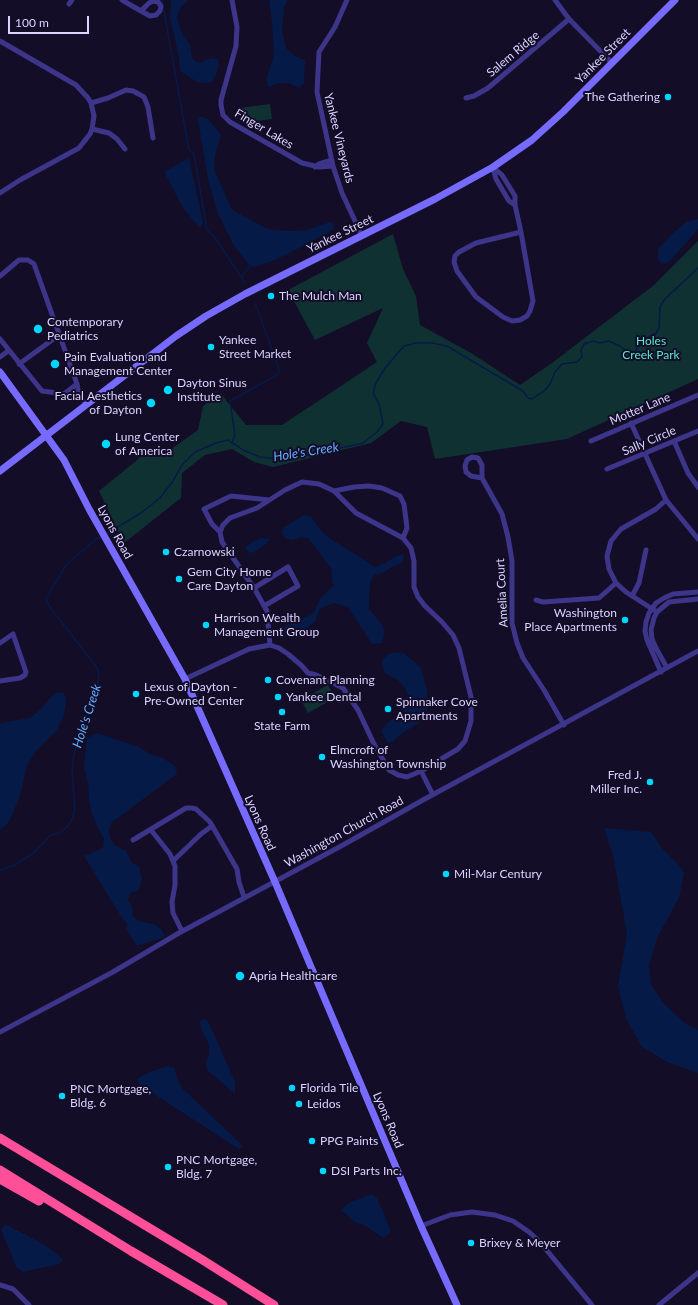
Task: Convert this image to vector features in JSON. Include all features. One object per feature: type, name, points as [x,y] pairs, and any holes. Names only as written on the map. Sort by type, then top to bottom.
[{"type":"highway","points":[[0,1138],[201,1259],[274,1305]]},
{"type":"highway","points":[[0,1170],[131,1251],[223,1305]]},
{"type":"highway","points":[[0,1179],[131,1251]]},
{"type":"main road","name":"Yankee Street","points":[[0,471],[176,336],[206,316],[245,294],[435,199],[493,167],[532,140],[563,112],[675,0]]},
{"type":"main road","name":"Lyons Road","points":[[0,372],[64,460],[89,508],[185,679],[275,882],[421,1226],[457,1305]]},
{"type":"street","points":[[122,0],[141,11]]},
{"type":"street","name":"Finger Lakes","points":[[232,0],[237,27],[237,42],[235,56],[221,100],[223,114],[230,122],[302,163],[324,168],[333,166]]},
{"type":"street","name":"Yankee Vineyards","points":[[347,0],[335,27],[319,52],[317,92],[333,166],[344,197],[362,236]]},
{"type":"street","points":[[555,0],[569,19],[612,63]]},
{"type":"street","name":"Salem Ridge","points":[[466,98],[474,96],[488,88],[569,19]]},
{"type":"street","points":[[0,40],[76,85],[83,91],[91,103],[94,116],[92,128],[87,140],[79,148],[20,180],[0,193]]},
{"type":"street","points":[[91,103],[108,98],[126,90],[133,91],[144,97],[148,107],[153,138]]},
{"type":"street","points":[[92,128],[109,133],[117,139],[125,149]]},
{"type":"street","points":[[315,167],[319,164],[332,160]]},
{"type":"street","points":[[493,167],[496,179],[509,201],[515,205],[521,232],[533,301],[527,316],[520,320],[512,321],[503,317],[476,297],[457,271],[454,262],[455,256],[459,252],[476,243],[521,232]]},
{"type":"street","points":[[0,276],[19,260],[28,260],[34,264],[77,384],[79,394],[87,405]]},
{"type":"street","points":[[19,364],[59,335]]},
{"type":"street","points":[[0,339],[8,351],[42,391],[64,394],[77,384]]},
{"type":"street","points":[[0,357],[8,351]]},
{"type":"street","name":"Motter Lane","points":[[591,441],[698,395]]},
{"type":"street","points":[[631,423],[666,500],[698,539]]},
{"type":"street","name":"Sally Circle","points":[[607,469],[698,431]]},
{"type":"street","points":[[674,440],[688,473],[698,487]]},
{"type":"street","name":"Amelia Court","points":[[482,478],[502,514],[508,536],[512,562],[512,623],[517,643],[523,658],[544,690],[564,725]]},
{"type":"street","points":[[185,679],[249,649],[270,645],[279,648],[288,654],[308,673],[316,675],[343,688],[358,710],[374,744],[389,770],[398,775],[407,777],[421,771],[458,749],[465,741],[471,721],[471,697],[459,648],[453,635],[418,597],[414,587],[414,561],[411,548],[403,538],[356,513],[334,491],[319,484],[302,482],[285,490],[257,508],[230,518],[222,525],[220,532],[222,542],[254,588],[267,612],[270,645]]},
{"type":"street","points":[[334,491],[369,486],[382,488],[400,496],[404,504],[407,528],[403,538]]},
{"type":"street","points":[[220,532],[212,524],[204,509],[231,496],[269,500]]},
{"type":"street","points":[[657,612],[632,596],[616,583],[609,569],[607,556],[611,541],[621,529],[656,508],[666,500]]},
{"type":"street","points":[[632,596],[639,583],[646,550]]},
{"type":"street","points":[[254,588],[288,567],[298,586],[264,606]]},
{"type":"street","points":[[536,600],[543,602],[589,600],[598,598],[616,583]]},
{"type":"street","points":[[661,672],[650,650],[645,631],[646,622],[651,608],[664,598],[674,594],[698,592]]},
{"type":"street","points":[[667,668],[656,648],[651,630],[657,612],[669,602],[698,599]]},
{"type":"street","points":[[0,642],[13,634],[26,672],[25,675],[20,678],[0,681]]},
{"type":"street","name":"Washington Church Road","points":[[0,1032],[113,972],[182,931],[244,897],[275,882],[433,794],[564,725],[698,651]]},
{"type":"street","points":[[421,771],[433,794]]},
{"type":"street","points":[[133,840],[186,808],[196,809],[212,826],[237,870],[244,897]]},
{"type":"street","points":[[173,861],[201,834],[212,826]]},
{"type":"street","points":[[151,830],[170,854],[175,866],[175,885],[172,913],[182,931]]},
{"type":"street","points":[[421,1226],[450,1215],[472,1212],[495,1215],[513,1221],[529,1232],[538,1241],[592,1305]]},
{"type":"street","points":[[659,1305],[698,1273]]},
{"type":"street","points":[[0,1285],[13,1289],[29,1305]]},
{"type":"green space","points":[[270,104],[272,119],[242,123],[240,108]]},
{"type":"green space","name":"Holes Creek Park","points":[[393,234],[403,269],[416,296],[420,325],[471,353],[520,385],[552,363],[654,285],[698,241],[698,379],[567,439],[435,459],[427,427],[401,421],[371,443],[273,467],[254,462],[232,449],[205,455],[182,473],[181,498],[124,543],[99,491],[153,447],[163,455],[198,430],[203,406],[221,394],[246,425],[282,425],[377,362],[367,343],[383,308],[315,340],[288,290]]},
{"type":"green space","points":[[328,685],[335,698],[308,713],[301,700]]},
{"type":"water","points":[[171,0],[188,0],[180,8],[177,19],[183,35],[190,45],[192,58],[198,63],[211,58],[218,59],[219,66],[215,77],[211,82],[197,82],[180,71],[179,57],[170,18]]},
{"type":"water","points":[[269,0],[288,0],[284,7],[282,30],[286,48],[295,56],[305,60],[304,83],[299,88],[289,83],[279,83],[269,87],[266,79],[274,56]]},
{"type":"water","points":[[200,117],[209,120],[221,135],[215,156],[214,169],[232,210],[268,229],[289,231],[307,230],[330,222],[333,223],[334,229],[275,260],[254,267],[249,265],[233,244],[217,211],[208,179],[198,120]]},
{"type":"water","points":[[189,158],[203,223],[200,228],[183,208],[164,172]]},
{"type":"water","points":[[698,219],[698,229],[670,261],[664,264],[661,263],[658,259],[658,249],[686,222]]},
{"type":"water","points":[[304,515],[311,516],[325,535],[375,567],[403,554],[404,558],[401,563],[383,573],[374,575],[370,583],[369,609],[383,626],[384,635],[382,643],[372,644],[348,607],[334,603],[320,608],[315,622],[305,629],[289,637],[283,637],[280,631],[285,626],[313,614],[320,599],[333,586],[331,568],[308,538],[301,537],[293,540],[285,538],[282,533],[283,528]]},
{"type":"water","points":[[261,538],[270,539],[266,544],[254,552],[249,553],[245,547]]},
{"type":"water","points":[[397,652],[405,654],[420,667],[427,690],[427,715],[423,720],[397,737],[394,742],[388,743],[381,731],[386,724],[407,707],[409,698],[404,687],[398,680],[385,673],[383,667],[382,661],[388,654]]},
{"type":"water","points":[[56,693],[64,693],[66,701],[64,715],[57,730],[35,752],[27,766],[20,796],[9,822],[0,830],[0,723],[30,718]]},
{"type":"water","points":[[97,733],[138,747],[152,755],[163,758],[175,766],[177,774],[111,823],[109,830],[110,838],[115,845],[126,851],[132,863],[139,866],[142,880],[138,891],[130,893],[128,900],[133,909],[132,915],[138,921],[154,924],[161,929],[165,936],[137,946],[126,929],[127,923],[122,918],[84,856],[103,848],[104,839],[92,814],[88,783],[84,768],[87,738]]},
{"type":"water","points":[[604,828],[651,832],[661,847],[679,865],[684,873],[679,898],[657,938],[649,966],[651,984],[663,1003],[686,1024],[698,1030],[698,1073],[667,1062],[641,1046],[626,1018],[618,986],[627,934],[613,855]]},
{"type":"water","points":[[203,1019],[208,1021],[235,1082],[235,1094],[207,1070],[206,1063],[209,1055],[209,1045],[201,1028],[200,1021]]},
{"type":"water","points":[[168,1066],[175,1068],[177,1078],[182,1088],[243,1146],[239,1149],[140,1085],[137,1079],[147,1073]]},
{"type":"water","points":[[371,1194],[377,1198],[391,1232],[384,1238],[365,1225],[355,1222],[341,1210],[347,1204]]},
{"type":"water","points":[[5,1224],[45,1245],[63,1259],[59,1264],[23,1272],[17,1268],[1,1230]]},
{"type":"waterway","points":[[162,0],[189,150],[194,154],[207,230],[216,239],[244,281]]},
{"type":"waterway","points":[[242,276],[251,265]]},
{"type":"waterway","name":"Hole's Creek","points":[[106,534],[141,513],[160,498],[173,481],[182,465],[195,452],[216,443],[228,440],[243,450],[260,457],[278,459],[313,454],[363,443],[377,432],[383,424],[379,404],[373,393],[376,383],[385,368],[404,346],[416,343],[432,343],[447,346],[523,391],[528,398],[532,399],[544,391],[550,384],[555,372],[562,364],[577,362],[582,357],[581,350],[584,344],[593,341],[600,343],[609,341],[620,346],[629,354],[634,354],[637,348],[656,333],[659,328],[660,307],[665,299],[698,268]]},
{"type":"waterway","points":[[232,443],[235,435],[230,401],[278,374],[279,369],[255,303]]},
{"type":"waterway","name":"Hole's Creek","points":[[0,870],[15,865],[32,854],[51,835],[60,833],[70,824],[75,810],[72,771],[74,753],[99,679],[98,669],[52,610],[46,600],[67,564],[95,540],[101,537]]},
{"type":"place","name":"The Gathering","points":[[668,97]]},
{"type":"place","name":"The Mulch Man","points":[[271,296]]},
{"type":"place","name":"Contemporary Pediatrics","points":[[38,329]]},
{"type":"place","name":"Yankee Street Market","points":[[211,347]]},
{"type":"place","name":"Pain Evaluation and Management Center","points":[[55,364]]},
{"type":"place","name":"Dayton Sinus Institute","points":[[168,390]]},
{"type":"place","name":"Facial Aesthetics of Dayton","points":[[151,403]]},
{"type":"place","name":"Lung Center of America","points":[[106,444]]},
{"type":"place","name":"Czarnowski","points":[[166,552]]},
{"type":"place","name":"Gem City Home Care Dayton","points":[[179,579]]},
{"type":"place","name":"Washington Place Apartments","points":[[625,620]]},
{"type":"place","name":"Harrison Wealth Management Group","points":[[206,625]]},
{"type":"place","name":"Covenant Planning","points":[[268,680]]},
{"type":"place","name":"Lexus of Dayton - Pre-Owned Center","points":[[136,694]]},
{"type":"place","name":"Yankee Dental","points":[[278,697]]},
{"type":"place","name":"Spinnaker Cove Apartments","points":[[388,709]]},
{"type":"place","name":"State Farm","points":[[282,712]]},
{"type":"place","name":"Elmcroft of Washington Township","points":[[322,757]]},
{"type":"place","name":"Fred J. Miller Inc.","points":[[650,782]]},
{"type":"place","name":"Mil-Mar Century","points":[[446,874]]},
{"type":"place","name":"Apria Healthcare","points":[[240,976]]},
{"type":"place","name":"Florida Tile","points":[[292,1088]]},
{"type":"place","name":"PNC Mortgage, Bldg. 6","points":[[62,1096]]},
{"type":"place","name":"Leidos","points":[[299,1104]]},
{"type":"place","name":"PPG Paints","points":[[312,1141]]},
{"type":"place","name":"PNC Mortgage, Bldg. 7","points":[[168,1167]]},
{"type":"place","name":"DSI Parts Inc.","points":[[323,1171]]},
{"type":"place","name":"Brixey & Meyer","points":[[471,1243]]}]
